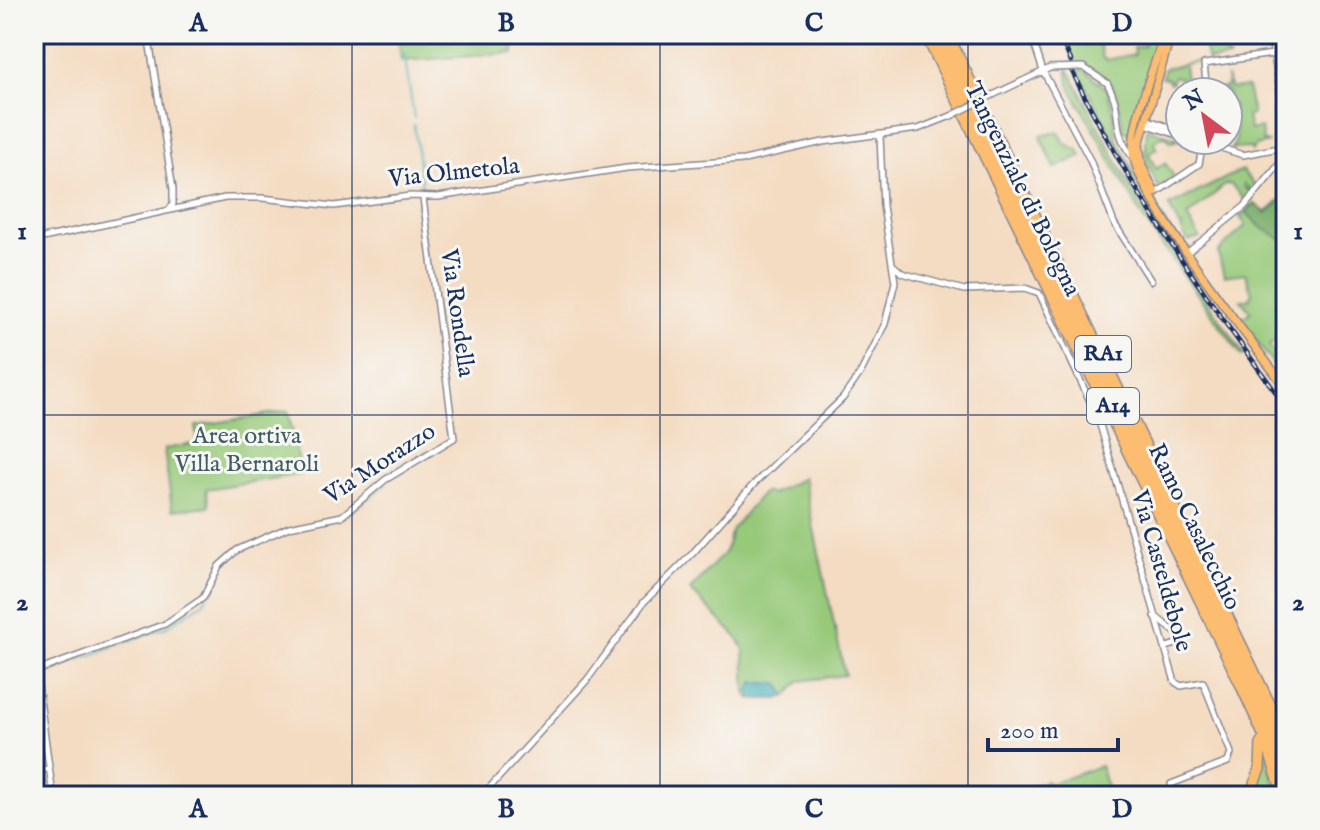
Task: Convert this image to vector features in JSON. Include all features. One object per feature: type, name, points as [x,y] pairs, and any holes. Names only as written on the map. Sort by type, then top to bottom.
[{"type":"highway","name":"Tangenziale di Bologna","points":[[925,34],[1240,684],[1270,754],[1283,796]]},
{"type":"highway","name":"Ramo Casalecchio","points":[[933,34],[1254,697],[1286,782]]},
{"type":"highway","name":"Ramo Casalecchio","points":[[940,34],[1263,700],[1286,758]]},
{"type":"highway","name":"Tangenziale di Bologna","points":[[948,34],[1286,734]]},
{"type":"highway","points":[[1240,684],[1262,747],[1260,769],[1249,796]]},
{"type":"main road","points":[[1164,34],[1145,121],[1134,147],[1179,237]]},
{"type":"main road","points":[[1171,34],[1134,147],[1134,162],[1188,252],[1286,388]]},
{"type":"street","points":[[148,34],[173,189],[173,204],[169,210]]},
{"type":"street","points":[[1031,34],[1043,71],[1090,160],[1114,223],[1151,281]]},
{"type":"street","points":[[1270,34],[1286,124]]},
{"type":"street","points":[[1205,76],[1204,64],[1273,54]]},
{"type":"street","points":[[482,796],[581,687],[644,602],[855,383],[885,324],[895,278],[883,208],[882,136],[918,129],[951,116],[1050,68],[1083,67],[1107,83],[1116,105],[1123,145],[1134,147]]},
{"type":"street","points":[[1278,88],[1286,86]]},
{"type":"street","points":[[1145,121],[1164,128]]},
{"type":"street","points":[[1118,130],[1134,147]]},
{"type":"street","name":"Via Olmetola","points":[[34,240],[234,197],[334,206],[423,198],[582,178],[627,168],[709,165],[823,142],[882,136]]},
{"type":"street","points":[[1244,155],[1284,147]]},
{"type":"street","points":[[1156,193],[1199,164],[1200,156]]},
{"type":"street","points":[[1188,252],[1245,206],[1286,156]]},
{"type":"street","name":"Via Rondella","points":[[423,198],[456,433]]},
{"type":"street","name":"Via Casteldebole","points":[[894,265],[902,273],[964,290],[1025,288],[1039,293],[1098,418],[1175,682],[1181,686],[1203,682],[1231,753],[1228,762],[1171,784],[1173,796]]},
{"type":"street","points":[[895,278],[902,273]]},
{"type":"street","name":"Via Morazzo","points":[[35,672],[165,624],[203,598],[219,566],[237,550],[289,527],[342,516],[385,480],[456,433]]},
{"type":"street","points":[[1155,616],[1181,637],[1179,643],[1164,648]]},
{"type":"street","points":[[34,655],[53,796]]},
{"type":"street","points":[[34,772],[49,768]]},
{"type":"green space","points":[[398,34],[513,34],[514,53],[401,61]]},
{"type":"green space","points":[[1065,34],[1098,34],[1102,57],[1107,60],[1135,54],[1134,47],[1144,46],[1143,34],[1159,34],[1129,133],[1123,131],[1112,87],[1098,71],[1075,62]]},
{"type":"green space","points":[[1175,34],[1221,34],[1226,39],[1221,47],[1229,58],[1208,61],[1201,36],[1191,39],[1181,35],[1179,42],[1174,40]]},
{"type":"green space","points":[[1184,64],[1185,76],[1162,77],[1165,68]]},
{"type":"green space","points":[[1067,67],[1137,199],[1244,354],[1242,356],[1144,220],[1069,85]]},
{"type":"green space","points":[[1077,69],[1085,70],[1106,88],[1113,108],[1117,140],[1139,182],[1213,296],[1139,188]]},
{"type":"green space","points":[[1244,87],[1247,87],[1253,114],[1247,116],[1250,130],[1261,128],[1263,142],[1269,143],[1255,146],[1252,151],[1251,148],[1244,148]]},
{"type":"green space","points":[[1147,129],[1164,134],[1154,142],[1157,148],[1149,154],[1156,169],[1165,163],[1174,177],[1158,187],[1145,159]]},
{"type":"green space","points":[[1059,132],[1065,144],[1078,149],[1082,156],[1055,168],[1040,136]]},
{"type":"green space","points":[[1242,170],[1256,187],[1253,192],[1244,184],[1243,187],[1252,193],[1245,201],[1231,184],[1225,185],[1187,217],[1200,238],[1188,241],[1181,229],[1183,226],[1179,226],[1169,206]]},
{"type":"green space","points":[[1281,200],[1286,203],[1286,330],[1269,345],[1286,370],[1286,381],[1240,319],[1251,312],[1241,300],[1249,299],[1252,293],[1245,273],[1224,276],[1218,252],[1246,225],[1240,217],[1253,203],[1266,213]]},
{"type":"green space","points":[[1281,200],[1286,203],[1286,242],[1261,227],[1246,212],[1254,203],[1266,213]]},
{"type":"green space","name":"Area ortiva Villa Bernaroli","points":[[288,411],[301,474],[206,489],[209,506],[172,510],[164,449],[198,443],[196,426]]},
{"type":"green space","points":[[803,478],[845,675],[800,681],[786,697],[750,699],[746,693],[744,649],[737,637],[690,590],[725,552],[732,529],[763,492],[771,494]]},
{"type":"green space","points":[[1266,756],[1279,796],[1252,796],[1264,758]]},
{"type":"green space","points":[[1100,766],[1110,796],[1006,796],[1046,781],[1050,784]]},
{"type":"water","points":[[754,682],[779,684],[786,695],[779,699],[753,699],[749,691]]},
{"type":"waterway","points":[[1154,42],[1156,34]]},
{"type":"waterway","points":[[404,53],[414,118]]},
{"type":"waterway","points":[[414,125],[422,187]]},
{"type":"waterway","points":[[417,205],[437,328]]},
{"type":"waterway","points":[[411,461],[427,451]]},
{"type":"waterway","points":[[347,515],[385,484]]},
{"type":"waterway","points":[[319,523],[341,518]]},
{"type":"waterway","points":[[263,541],[299,528]]},
{"type":"waterway","points":[[40,674],[166,627],[204,602],[221,567]]},
{"type":"railway","points":[[1059,34],[1071,61]]},
{"type":"railway","points":[[1070,67],[1143,200],[1226,324],[1286,406]]}]
